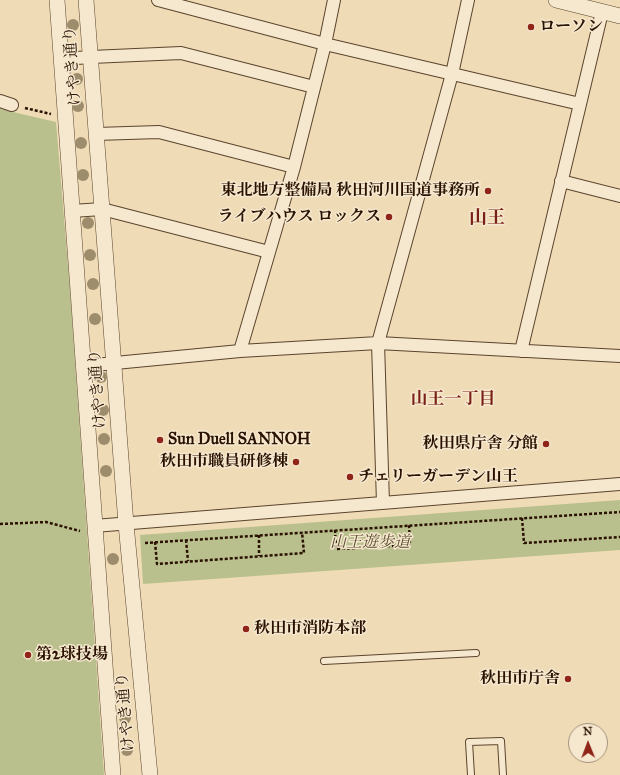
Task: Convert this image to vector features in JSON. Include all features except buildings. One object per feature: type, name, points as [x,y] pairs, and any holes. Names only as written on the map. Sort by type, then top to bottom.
[{"type":"street","name":"けやき通り","points":[[57,0],[84,366],[87,529],[113,775]]},
{"type":"street","name":"けやき通り","points":[[86,0],[126,524],[150,775]]},
{"type":"street","points":[[158,0],[325,44],[580,104]]},
{"type":"street","points":[[240,351],[294,167],[325,44],[334,0]]},
{"type":"street","points":[[383,503],[378,343],[452,74],[468,0]]},
{"type":"street","points":[[556,0],[620,16]]},
{"type":"street","points":[[521,351],[602,12]]},
{"type":"street","points":[[62,59],[181,53],[314,87]]},
{"type":"street","points":[[96,134],[159,132],[294,167]]},
{"type":"street","points":[[561,181],[620,196]]},
{"type":"street","points":[[72,211],[102,209],[268,252]]},
{"type":"street","points":[[84,366],[240,351],[378,343],[620,356]]},
{"type":"street","points":[[87,529],[126,524],[620,484]]},
{"type":"lane","points":[[324,661],[476,653]]},
{"type":"lane","points":[[471,775],[469,742],[501,741],[503,775]]},
{"type":"path","points":[[6,103],[65,118]]},
{"type":"path","points":[[145,543],[620,512]]},
{"type":"path","points":[[522,518],[524,544],[620,537]]},
{"type":"path","points":[[0,524],[46,522],[87,529]]},
{"type":"path","points":[[335,530],[336,549],[410,545],[409,525]]},
{"type":"path","points":[[155,542],[157,564],[188,562],[304,553],[302,532]]},
{"type":"path","points":[[258,535],[260,556]]},
{"type":"path","points":[[186,540],[188,562]]},
{"type":"green space","points":[[0,109],[56,122],[70,290],[104,775],[0,775]]},
{"type":"green space","name":"山王遊歩道","points":[[620,500],[620,550],[143,584],[140,535]]},
{"type":"place","name":"ローソン","points":[[531,27]]},
{"type":"place","name":"東北地方整備局 秋田河川国道事務所","points":[[488,191]]},
{"type":"place","name":"ライブハウス ロックス","points":[[389,217]]},
{"type":"place","name":"Sun Duell SANNOH","points":[[160,440]]},
{"type":"place","name":"秋田県庁舎 分館","points":[[546,444]]},
{"type":"place","name":"秋田市職員研修棟","points":[[296,462]]},
{"type":"place","name":"チェリーガーデン山王","points":[[350,477]]},
{"type":"place","name":"秋田市消防本部","points":[[246,629]]},
{"type":"place","name":"第2球技場","points":[[28,655]]},
{"type":"place","name":"秋田市庁舎","points":[[568,679]]},
{"type":"district","name":"山王","points":[[487,219]]},
{"type":"district","name":"山王一丁目","points":[[453,400]]}]
